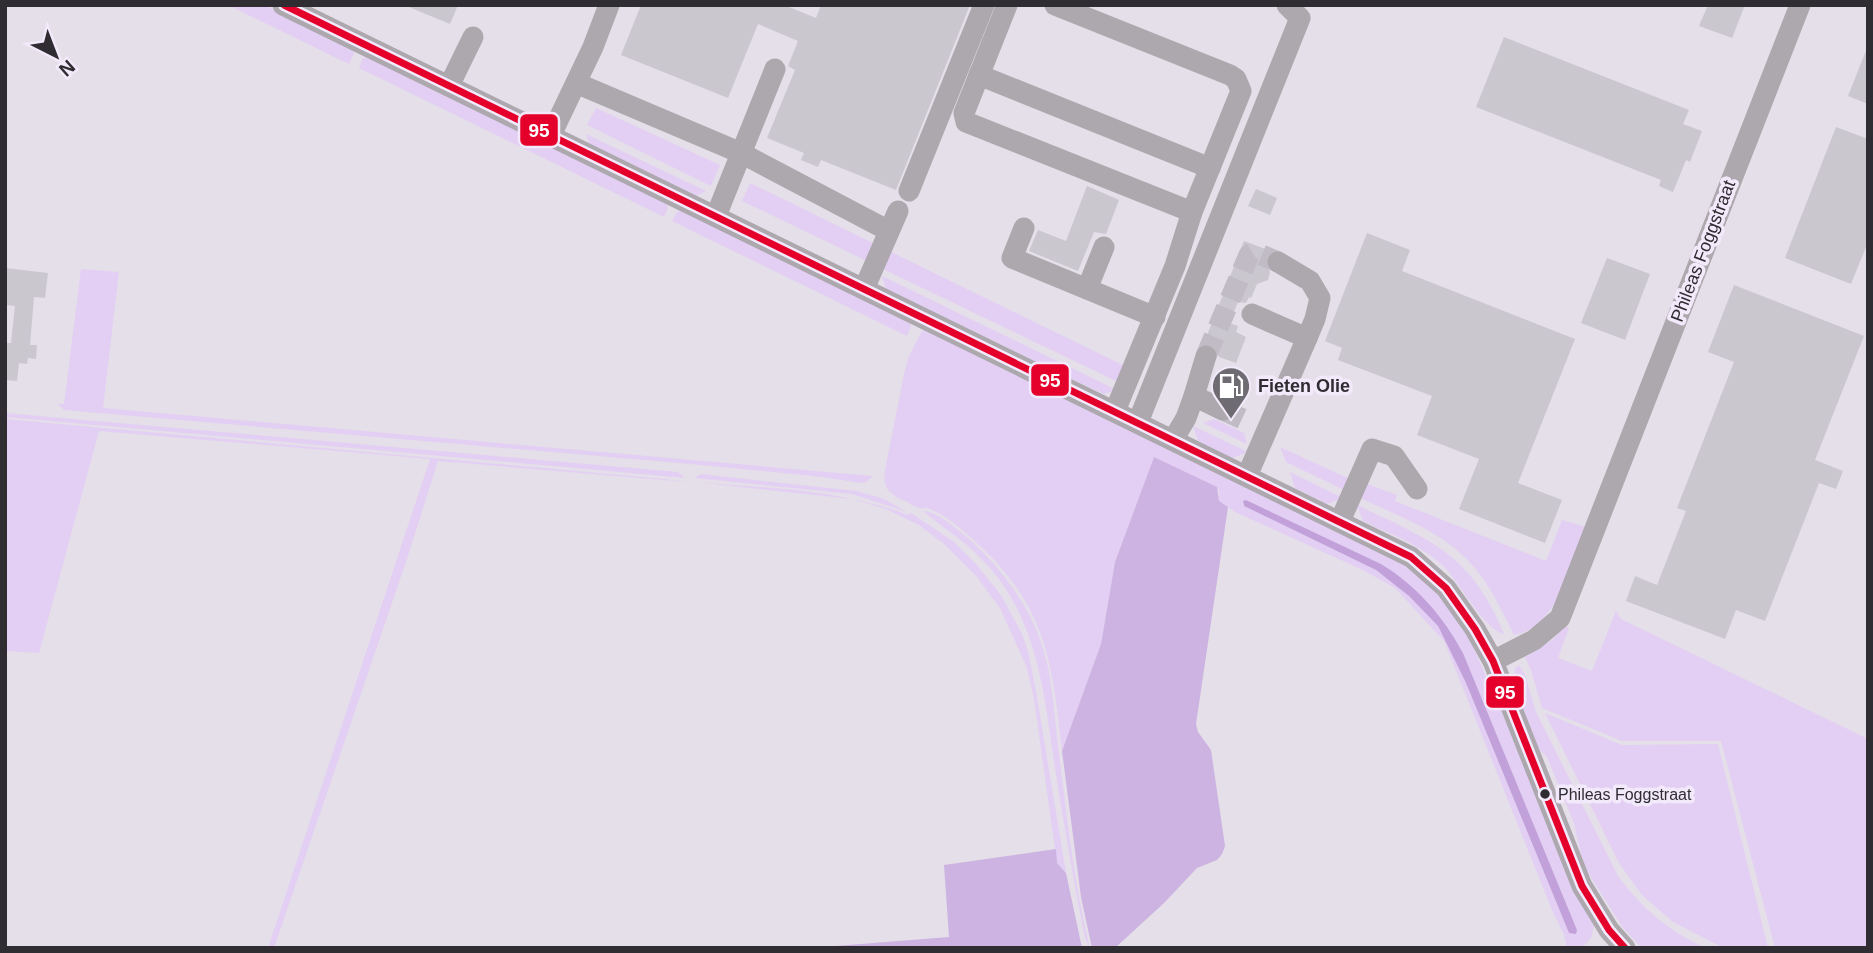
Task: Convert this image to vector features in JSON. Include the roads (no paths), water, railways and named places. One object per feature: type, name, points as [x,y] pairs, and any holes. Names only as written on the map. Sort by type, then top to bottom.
[{"type":"street","points":[[283,5],[1410,556],[1446,588],[1475,629],[1493,661],[1583,886],[1609,930],[1625,948]]},
{"type":"street","points":[[551,135],[609,5]]},
{"type":"street","points":[[909,191],[984,5]]},
{"type":"street","points":[[1007,5],[964,113],[969,124],[1192,212]]},
{"type":"street","points":[[1055,5],[1230,75],[1236,79],[1241,91],[1192,212],[1155,317],[1115,411]]},
{"type":"street","points":[[1138,422],[1300,18],[1287,5]]},
{"type":"street","name":"Phileas Foggstraat","points":[[1493,661],[1534,640],[1560,618],[1800,5]]},
{"type":"street","points":[[449,86],[473,37]]},
{"type":"street","points":[[716,216],[775,69]]},
{"type":"street","points":[[979,75],[1210,169]]},
{"type":"street","points":[[576,83],[741,153],[890,231]]},
{"type":"street","points":[[864,289],[898,211]]},
{"type":"street","points":[[1024,228],[1012,258],[1155,317]]},
{"type":"street","points":[[1087,289],[1104,247]]},
{"type":"street","points":[[1247,476],[1258,426],[1307,338],[1320,298],[1310,281],[1278,262]]},
{"type":"street","points":[[1252,314],[1307,338]]},
{"type":"street","points":[[1173,440],[1194,396],[1206,356]]},
{"type":"street","points":[[1194,396],[1223,410]]},
{"type":"street","points":[[1340,521],[1372,449],[1394,456],[1417,489]]},
{"type":"tunnel","points":[[1206,356],[1249,255],[1254,252],[1278,262]]},
{"type":"tunnel","points":[[1223,410],[1249,422]]},
{"type":"place","name":"Fieten Olie","points":[[1231,420]]},
{"type":"place","name":"Phileas Foggstraat","points":[[1545,794]]}]
